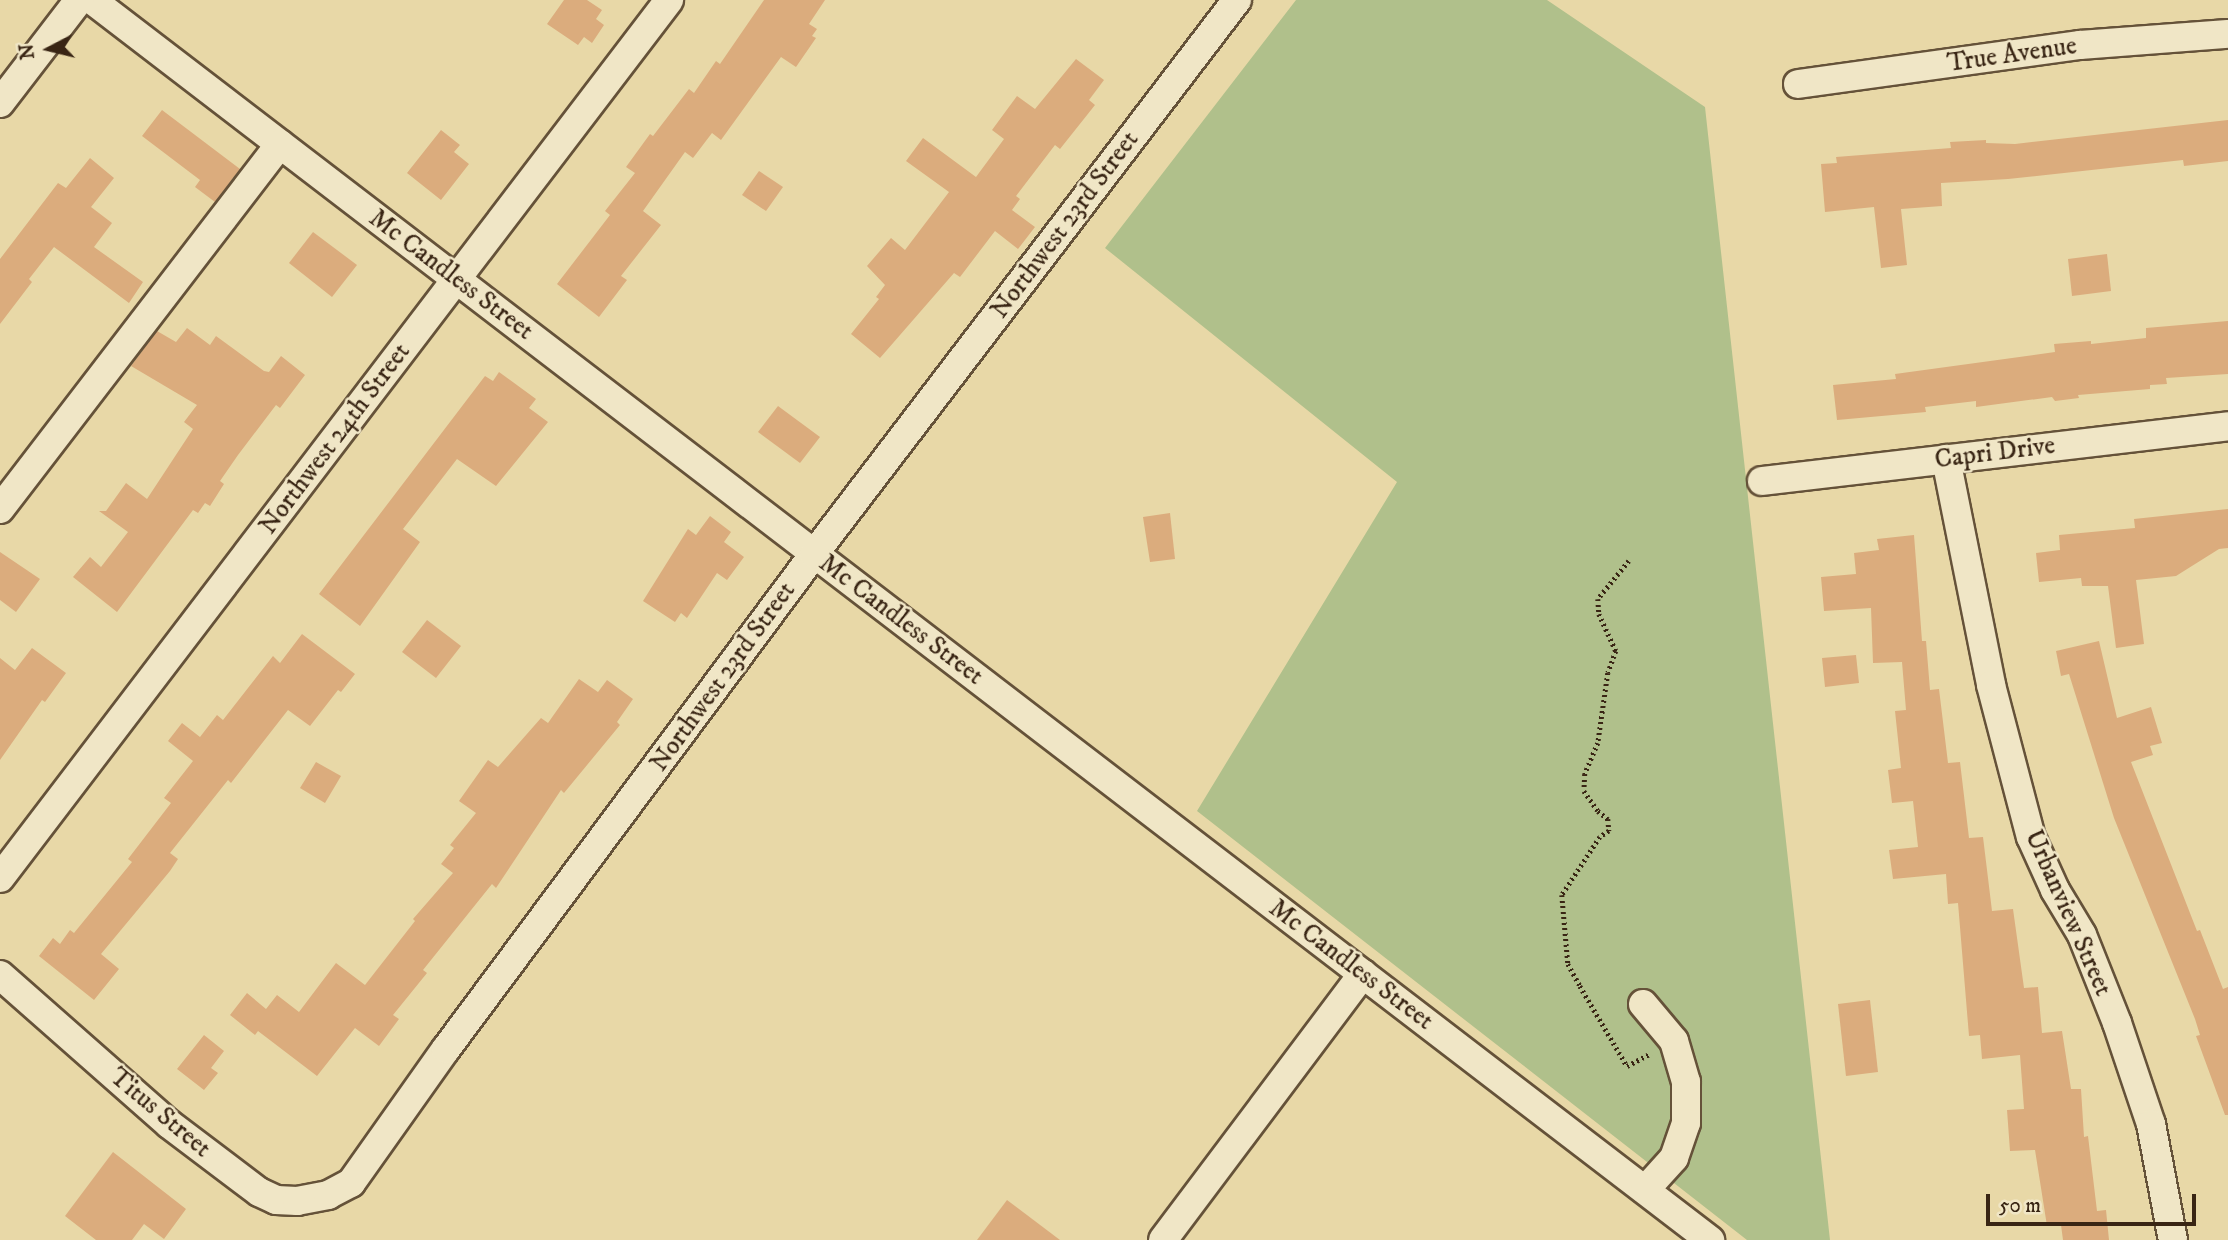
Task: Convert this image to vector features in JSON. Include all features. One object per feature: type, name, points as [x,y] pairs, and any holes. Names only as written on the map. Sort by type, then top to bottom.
[{"type":"street","points":[[0,103],[79,0]]},
{"type":"street","name":"Mc Candless Street","points":[[92,0],[1710,1240]]},
{"type":"street","name":"Northwest 24th Street","points":[[0,878],[669,0]]},
{"type":"street","name":"Northwest 23rd Street","points":[[340,1189],[351,1183],[446,1049],[814,554],[1237,0]]},
{"type":"street","name":"True Avenue","points":[[1798,84],[2080,45],[2228,34]]},
{"type":"street","points":[[0,509],[280,144]]},
{"type":"street","name":"Capri Drive","points":[[1762,481],[2228,426]]},
{"type":"street","name":"Urbanview Street","points":[[1946,459],[1991,685],[2031,837],[2055,890],[2081,935],[2117,1023],[2151,1124],[2173,1240]]},
{"type":"street","points":[[1163,1240],[1363,974]]},
{"type":"street","name":"Titus Street","points":[[0,975],[169,1124],[259,1192],[276,1200],[297,1201],[328,1195],[340,1189]]},
{"type":"street","points":[[1643,1004],[1674,1041],[1686,1082],[1686,1123],[1674,1158],[1644,1190]]},
{"type":"path","points":[[1629,561],[1598,599],[1599,614],[1616,651],[1608,673],[1598,743],[1585,774],[1584,791],[1598,811],[1608,819],[1609,831],[1600,837],[1563,895],[1564,933],[1568,964],[1628,1066],[1674,1041]]},
{"type":"green space","points":[[1296,0],[1547,0],[1705,107],[1830,1240],[1747,1240],[1197,811],[1397,482],[1105,248]]},
{"type":"building","points":[[564,0],[587,0],[602,10],[596,19],[604,25],[592,43],[584,37],[578,45],[547,24]]},
{"type":"building","points":[[764,0],[825,0],[809,24],[817,29],[812,36],[816,38],[796,67],[781,57],[721,140],[712,133],[693,158],[685,152],[643,211],[661,225],[621,276],[627,280],[599,317],[557,284],[610,215],[605,211],[635,173],[626,167],[650,134],[653,136],[689,89],[694,93],[716,61],[720,64]]},
{"type":"building","points":[[1076,59],[1104,80],[1089,100],[1095,105],[1060,149],[1055,145],[1016,196],[1020,199],[1012,210],[1035,227],[1018,249],[995,231],[960,277],[954,273],[880,358],[851,334],[879,299],[876,297],[885,285],[867,266],[891,238],[905,250],[949,192],[906,161],[923,138],[976,177],[1004,139],[992,130],[1017,96],[1035,109]]},
{"type":"building","points":[[162,110],[240,169],[215,202],[195,187],[200,180],[142,136]]},
{"type":"building","points":[[2228,120],[2228,161],[2184,166],[2183,160],[2008,179],[1941,183],[1942,206],[1901,209],[1907,265],[1881,268],[1874,207],[1825,212],[1821,164],[1837,163],[1836,157],[1951,148],[1950,142],[1986,140],[1986,143],[2015,144]]},
{"type":"building","points":[[441,130],[460,145],[454,152],[469,164],[441,200],[407,173]]},
{"type":"building","points":[[90,158],[114,178],[91,207],[112,223],[94,247],[143,282],[129,303],[54,247],[0,324],[0,259],[58,183],[66,188]]},
{"type":"building","points":[[759,171],[783,187],[766,211],[742,195]]},
{"type":"building","points":[[313,232],[357,265],[332,297],[289,263]]},
{"type":"building","points":[[2107,254],[2111,291],[2072,296],[2068,259]]},
{"type":"building","points":[[2228,321],[2228,374],[2166,378],[2167,384],[2150,385],[2150,389],[2078,395],[2079,398],[2055,401],[2052,397],[1976,407],[1976,401],[1925,407],[1926,412],[1837,420],[1833,385],[1896,379],[1895,374],[2055,352],[2054,344],[2091,341],[2091,344],[2146,338],[2146,328]]},
{"type":"building","points":[[187,328],[210,345],[216,336],[264,371],[269,372],[281,356],[305,375],[280,408],[276,405],[238,455],[220,481],[224,484],[210,506],[205,503],[198,513],[193,510],[117,612],[73,577],[90,557],[101,567],[128,532],[99,511],[106,511],[126,483],[147,499],[193,429],[184,422],[197,405],[131,366],[157,331],[176,342]]},
{"type":"building","points":[[499,372],[536,399],[529,408],[548,422],[496,486],[457,459],[403,529],[420,542],[360,626],[319,594],[485,376],[493,381]]},
{"type":"building","points":[[778,406],[820,437],[800,463],[758,432]]},
{"type":"building","points":[[2228,509],[2228,548],[2219,549],[2176,576],[2136,580],[2144,644],[2116,648],[2108,586],[2082,586],[2081,578],[2039,582],[2036,553],[2060,550],[2059,535],[2135,528],[2134,519]]},
{"type":"building","points":[[1170,513],[1175,559],[1150,562],[1143,517]]},
{"type":"building","points":[[710,516],[731,532],[724,542],[744,557],[727,580],[717,573],[687,618],[681,613],[675,622],[643,601],[688,529],[696,535]]},
{"type":"building","points":[[1914,535],[1922,641],[1926,641],[1930,690],[1939,689],[1948,763],[1960,762],[1969,838],[1983,837],[1992,911],[2013,909],[2024,988],[2038,987],[2042,1033],[2062,1031],[2071,1089],[2081,1089],[2084,1137],[2088,1136],[2097,1211],[2106,1210],[2109,1240],[2063,1240],[2061,1225],[2047,1226],[2035,1150],[2010,1151],[2007,1110],[2024,1109],[2020,1055],[1982,1059],[1980,1035],[1969,1036],[1958,903],[1948,904],[1946,874],[1893,879],[1889,850],[1918,847],[1913,801],[1892,803],[1888,770],[1901,768],[1895,711],[1906,710],[1902,662],[1873,663],[1871,608],[1824,611],[1821,577],[1856,574],[1854,553],[1879,550],[1877,539]]},
{"type":"building","points":[[0,552],[40,579],[16,612],[0,600]]},
{"type":"building","points":[[427,620],[461,646],[436,678],[402,652]]},
{"type":"building","points":[[302,634],[355,674],[341,692],[338,690],[310,726],[288,710],[231,783],[228,780],[170,853],[178,859],[170,871],[101,954],[119,969],[94,1000],[39,956],[53,938],[60,944],[70,930],[74,933],[132,862],[128,859],[171,803],[164,798],[193,761],[168,741],[182,723],[200,737],[217,715],[223,720],[273,656],[280,663]]},
{"type":"building","points":[[2099,641],[2117,718],[2151,707],[2162,743],[2150,746],[2153,755],[2131,762],[2197,931],[2200,930],[2223,989],[2228,987],[2228,1115],[2225,1115],[2196,1036],[2200,1035],[2195,1019],[2114,818],[2069,674],[2061,676],[2056,651]]},
{"type":"building","points":[[32,648],[66,673],[45,702],[42,700],[0,760],[0,658],[15,670]]},
{"type":"building","points":[[1856,655],[1859,683],[1825,687],[1822,658]]},
{"type":"building","points":[[579,679],[598,692],[607,680],[633,699],[617,722],[620,725],[564,793],[561,790],[496,888],[492,884],[423,970],[427,973],[393,1015],[399,1019],[379,1046],[355,1028],[317,1076],[258,1031],[255,1035],[230,1015],[247,993],[266,1009],[277,995],[299,1012],[336,963],[365,985],[415,921],[413,919],[453,873],[441,864],[454,848],[450,845],[476,813],[459,801],[488,760],[498,767],[541,718],[548,723]]},
{"type":"building","points":[[316,762],[341,776],[325,803],[300,788]]},
{"type":"building","points":[[1870,1000],[1878,1072],[1846,1076],[1838,1004]]},
{"type":"building","points":[[204,1035],[224,1051],[211,1068],[218,1073],[204,1090],[177,1069]]},
{"type":"building","points":[[113,1152],[186,1209],[164,1239],[144,1224],[132,1240],[96,1240],[65,1216]]},
{"type":"building","points":[[1007,1200],[1060,1240],[977,1240]]}]
